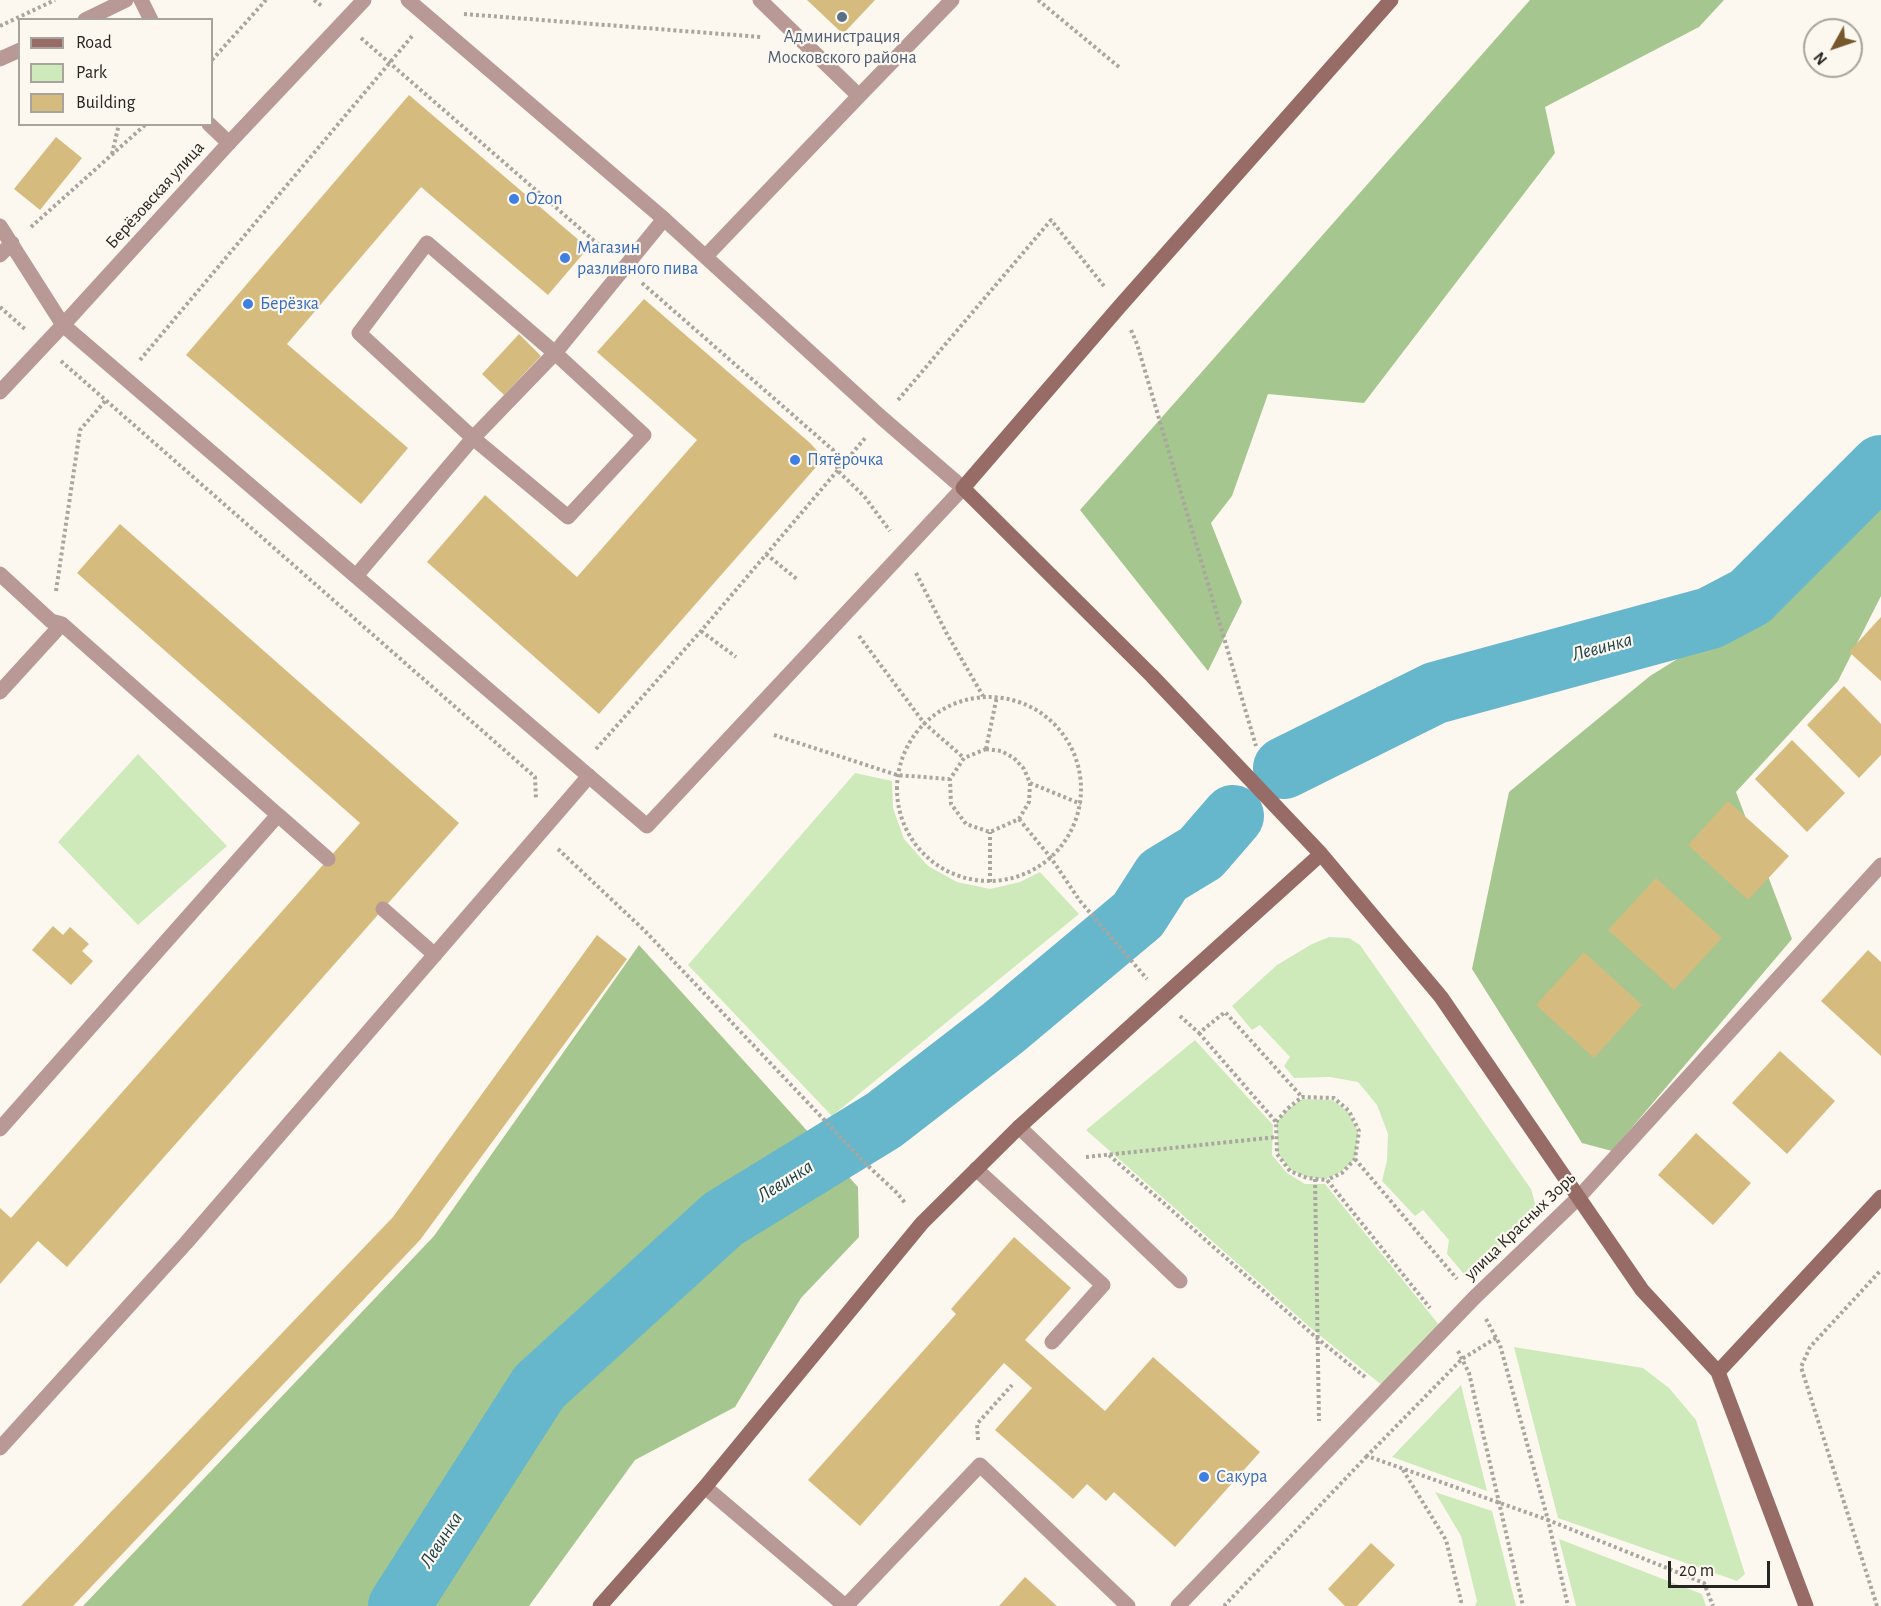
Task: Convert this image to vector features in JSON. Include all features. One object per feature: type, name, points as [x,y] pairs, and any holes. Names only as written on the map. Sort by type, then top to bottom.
[{"type":"street","points":[[89,18],[126,0]]},
{"type":"street","points":[[141,0],[150,18]]},
{"type":"street","name":"Берёзовская улица","points":[[0,392],[364,0]]},
{"type":"street","points":[[408,0],[664,219],[882,418],[963,488],[1152,676],[1321,854],[1441,997],[1642,1290],[1718,1372],[1806,1606]]},
{"type":"street","points":[[760,0],[859,96]]},
{"type":"street","points":[[706,256],[952,0]]},
{"type":"street","points":[[0,226],[63,325],[647,826],[963,488],[1120,306],[1391,0]]},
{"type":"street","points":[[0,59],[18,51]]},
{"type":"street","points":[[211,126],[229,143]]},
{"type":"street","points":[[356,576],[473,438],[555,353],[664,219]]},
{"type":"street","points":[[0,255],[12,243]]},
{"type":"street","points":[[427,243],[555,353],[644,435],[568,517],[473,438],[359,333],[427,243]]},
{"type":"street","points":[[0,574],[328,859]]},
{"type":"street","points":[[0,692],[57,622]]},
{"type":"street","points":[[0,1448],[186,1243],[589,776]]},
{"type":"street","points":[[0,1129],[278,815]]},
{"type":"street","points":[[600,1606],[705,1487],[922,1223],[1020,1127],[1321,854]]},
{"type":"street","name":"улица Красных Зорь","points":[[1178,1606],[1474,1298],[1579,1197],[1881,865]]},
{"type":"street","points":[[383,909],[435,955]]},
{"type":"street","points":[[1020,1127],[1180,1281]]},
{"type":"street","points":[[976,1169],[1103,1285],[1052,1342]]},
{"type":"street","points":[[1718,1372],[1881,1197]]},
{"type":"street","points":[[705,1487],[845,1606],[980,1465],[1128,1606]]},
{"type":"path","points":[[0,26],[55,0]]},
{"type":"path","points":[[213,59],[266,0]]},
{"type":"path","points":[[314,0],[390,62],[833,450],[838,471],[864,496],[905,550],[947,634],[983,696]]},
{"type":"path","points":[[1038,0],[1119,67]]},
{"type":"path","points":[[57,622],[80,429],[125,379],[433,12],[801,40]]},
{"type":"path","points":[[112,155],[119,126]]},
{"type":"path","points":[[12,243],[144,126]]},
{"type":"path","points":[[838,471],[1051,220],[1120,306],[1137,344],[1256,746]]},
{"type":"path","points":[[0,307],[535,777],[536,816],[541,833],[645,931],[867,1165],[896,1192],[922,1223]]},
{"type":"path","points":[[766,554],[798,580]]},
{"type":"path","points":[[701,631],[736,657]]},
{"type":"path","points":[[858,635],[924,723],[964,758]]},
{"type":"path","points":[[983,696],[997,696],[1034,707],[1063,732],[1080,766],[1081,804],[1075,827],[1051,858],[1019,877],[990,882],[958,877],[930,861],[910,837],[898,807],[897,776],[902,756],[924,723],[951,704],[983,696]]},
{"type":"path","points":[[986,749],[997,696]]},
{"type":"path","points":[[774,735],[897,776],[950,779]]},
{"type":"path","points":[[986,749],[1001,751],[1014,758],[1024,769],[1029,783],[1029,802],[1019,819],[990,831],[966,824],[951,804],[950,779],[964,758],[986,749]]},
{"type":"path","points":[[1029,783],[1081,804]]},
{"type":"path","points":[[1019,819],[1051,858],[1080,901],[1141,970],[1160,998],[1199,1033],[1276,1122],[1277,1154],[1290,1171],[1307,1178],[1327,1180],[1341,1173],[1355,1160],[1359,1131],[1349,1111],[1334,1098],[1302,1097],[1276,1122]]},
{"type":"path","points":[[990,831],[990,882]]},
{"type":"path","points":[[1199,1033],[1225,1012],[1302,1097]]},
{"type":"path","points":[[1053,1161],[1277,1137]]},
{"type":"path","points":[[1109,1155],[1318,1339],[1384,1392]]},
{"type":"path","points":[[1355,1160],[1474,1298],[1500,1345],[1548,1520],[1568,1606]]},
{"type":"path","points":[[1315,1179],[1320,1458]]},
{"type":"path","points":[[1327,1180],[1447,1326],[1468,1373],[1523,1606]]},
{"type":"path","points":[[1877,1606],[1801,1367],[1810,1347],[1881,1270]]},
{"type":"path","points":[[1224,1606],[1462,1359],[1496,1338]]},
{"type":"path","points":[[980,1465],[977,1424],[1012,1385]]},
{"type":"path","points":[[1367,1456],[1548,1520],[1704,1583],[1713,1606]]},
{"type":"path","points":[[1403,1469],[1446,1540],[1461,1601],[1460,1606]]},
{"type":"green space","points":[[1530,0],[1724,0],[1699,27],[1545,107],[1555,153],[1364,403],[1268,394],[1232,496],[1211,523],[1242,602],[1208,671],[1080,510]]},
{"type":"green space","points":[[1881,487],[1881,596],[1838,681],[1736,792],[1792,939],[1612,1151],[1582,1143],[1472,969],[1509,792],[1650,676],[1761,607]]},
{"type":"green space","points":[[138,754],[227,846],[138,925],[58,842]]},
{"type":"green space","points":[[855,773],[892,781],[893,808],[904,839],[928,866],[957,882],[990,889],[1020,882],[1040,872],[1079,914],[832,1116],[688,965]]},
{"type":"green space","points":[[1329,937],[1349,938],[1360,945],[1531,1189],[1536,1207],[1469,1280],[1447,1254],[1449,1240],[1423,1210],[1415,1216],[1382,1181],[1387,1160],[1388,1134],[1377,1105],[1358,1082],[1330,1077],[1294,1078],[1284,1066],[1290,1057],[1260,1025],[1252,1030],[1232,1006],[1277,965],[1312,944]]},
{"type":"green space","points":[[639,945],[858,1187],[859,1237],[801,1298],[735,1407],[635,1460],[529,1606],[83,1606],[434,1236]]},
{"type":"green space","points":[[1195,1040],[1273,1125],[1272,1155],[1287,1173],[1305,1184],[1325,1184],[1440,1326],[1383,1386],[1312,1329],[1086,1130]]},
{"type":"green space","points":[[1302,1099],[1333,1100],[1348,1112],[1358,1132],[1355,1159],[1341,1172],[1326,1179],[1307,1177],[1291,1170],[1278,1154],[1277,1122],[1287,1110]]},
{"type":"green space","points":[[1514,1347],[1643,1368],[1669,1388],[1696,1420],[1745,1574],[1737,1581],[1558,1518]]},
{"type":"green space","points":[[1461,1385],[1487,1491],[1392,1457]]},
{"type":"green space","points":[[1435,1492],[1492,1511],[1516,1606],[1475,1606],[1477,1601],[1461,1536]]},
{"type":"green space","points":[[1559,1539],[1702,1594],[1706,1606],[1576,1606]]},
{"type":"building","name":"Администрация Московского района","points":[[807,0],[875,0],[843,34]]},
{"type":"building","points":[[409,95],[588,248],[548,295],[421,187],[287,344],[408,448],[361,504],[186,355]]},
{"type":"building","points":[[56,137],[82,158],[40,210],[14,189]]},
{"type":"building","points":[[644,299],[810,443],[824,458],[599,714],[427,562],[485,495],[577,577],[697,440],[597,352]]},
{"type":"building","points":[[519,334],[541,356],[504,395],[482,374]]},
{"type":"building","points":[[120,524],[459,823],[67,1267],[38,1241],[0,1284],[0,1208],[11,1218],[360,823],[77,573]]},
{"type":"building","points":[[1881,617],[1881,681],[1849,652]]},
{"type":"building","points":[[1844,686],[1881,724],[1881,755],[1859,778],[1807,725]]},
{"type":"building","points":[[1792,740],[1845,793],[1807,832],[1755,779]]},
{"type":"building","points":[[1728,801],[1789,856],[1748,900],[1688,845]]},
{"type":"building","points":[[1656,878],[1722,938],[1674,990],[1608,930]]},
{"type":"building","points":[[53,926],[63,935],[70,927],[89,944],[82,951],[93,961],[71,985],[32,950]]},
{"type":"building","points":[[597,935],[627,959],[420,1240],[73,1606],[21,1606],[393,1217]]},
{"type":"building","points":[[1868,950],[1881,962],[1881,1056],[1821,1001]]},
{"type":"building","points":[[1584,952],[1642,1005],[1594,1058],[1536,1005]]},
{"type":"building","points":[[1780,1051],[1835,1101],[1787,1154],[1732,1103]]},
{"type":"building","points":[[1696,1133],[1751,1183],[1713,1225],[1658,1175]]},
{"type":"building","points":[[1014,1237],[1071,1288],[1025,1340],[1105,1411],[1153,1357],[1260,1452],[1175,1547],[1114,1492],[1106,1501],[1087,1484],[1073,1499],[995,1430],[1032,1388],[1004,1363],[860,1526],[808,1480],[956,1314],[951,1309]]},
{"type":"building","points":[[1371,1543],[1395,1565],[1357,1606],[1345,1606],[1328,1589]]},
{"type":"building","points":[[1025,1577],[1057,1606],[999,1606]]},
{"type":"waterway","name":"Левинка","points":[[1284,768],[1435,693],[1710,618],[1750,597],[1881,466]]},
{"type":"waterway","name":"Левинка","points":[[399,1606],[539,1387],[723,1219],[884,1120],[1003,1028],[1138,915],[1163,876],[1201,853],[1233,816]]},
{"type":"place","name":"Администрация Московского района","points":[[842,17]]},
{"type":"place","name":"Ozon","points":[[514,199]]},
{"type":"place","name":"Магазин разливного пива","points":[[565,258]]},
{"type":"place","name":"Берёзка","points":[[248,304]]},
{"type":"place","name":"Пятёрочка","points":[[795,460]]},
{"type":"place","name":"Сакура","points":[[1204,1477]]}]
